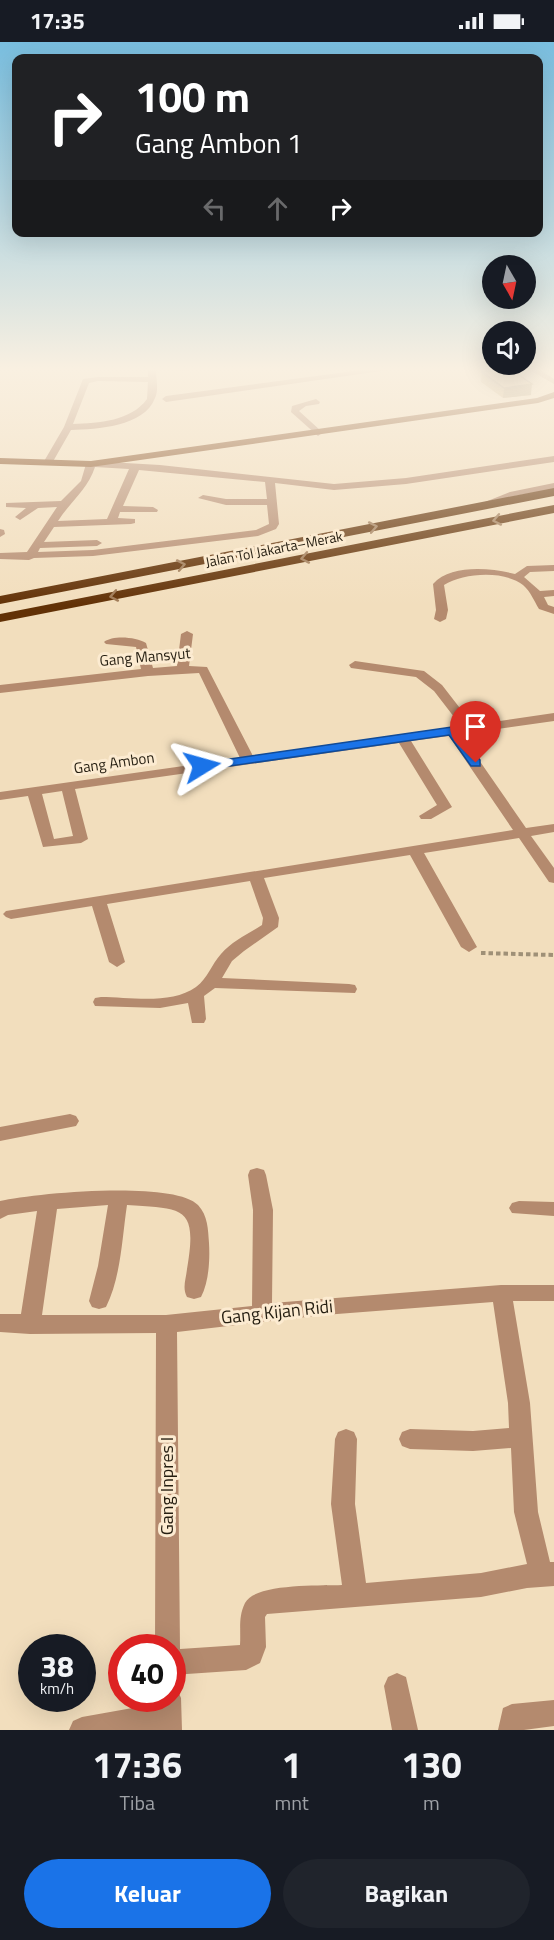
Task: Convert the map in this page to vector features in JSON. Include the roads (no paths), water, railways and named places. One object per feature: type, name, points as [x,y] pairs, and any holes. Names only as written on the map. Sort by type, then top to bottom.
[{"type":"highway","name":"Jalan Tol Jakarta–Merak","points":[[0,600],[554,492]]},
{"type":"highway","name":"Jalan Tol Jakarta–Merak","points":[[0,618],[554,509]]},
{"type":"main road","points":[[0,461],[91,464],[210,448]]},
{"type":"street","points":[[48,463],[57,448]]},
{"type":"street","points":[[29,557],[64,504],[85,482],[91,464],[334,487],[406,481],[554,459]]},
{"type":"street","points":[[112,520],[135,467]]},
{"type":"street","points":[[0,556],[29,557],[93,553],[258,533],[272,528],[274,524],[270,480]]},
{"type":"street","points":[[480,506],[513,494],[554,486]]},
{"type":"street","points":[[203,498],[226,502],[271,502]]},
{"type":"street","points":[[10,505],[64,504]]},
{"type":"street","points":[[20,517],[36,505]]},
{"type":"street","points":[[117,509],[153,510]]},
{"type":"street","points":[[50,524],[131,521]]},
{"type":"street","points":[[37,545],[127,542]]},
{"type":"street","points":[[517,578],[527,570],[554,568]]},
{"type":"street","points":[[440,619],[442,610],[438,584],[446,577],[484,573],[524,581],[537,594],[543,606],[554,611]]},
{"type":"street","points":[[537,594],[554,593]]},
{"type":"street","points":[[183,669],[187,634]]},
{"type":"street","points":[[110,642],[142,645],[148,672]]},
{"type":"street","points":[[355,665],[420,674],[438,688],[469,728]]},
{"type":"street","name":"Gang Mansyut","points":[[0,689],[148,672],[204,670],[248,760]]},
{"type":"street","name":"Gang Ambon","points":[[0,796],[554,717]]},
{"type":"street","points":[[452,731],[554,879]]},
{"type":"street","points":[[402,738],[445,807],[426,816]]},
{"type":"street","points":[[34,791],[48,844],[81,839],[66,786]]},
{"type":"street","points":[[11,914],[554,828]]},
{"type":"street","points":[[414,849],[470,947]]},
{"type":"street","points":[[101,1002],[178,1001],[196,996],[212,983],[226,958],[238,947],[270,927],[271,918],[255,874]]},
{"type":"street","points":[[98,900],[117,962]]},
{"type":"street","points":[[212,983],[349,989]]},
{"type":"street","points":[[196,996],[198,1019]]},
{"type":"street","points":[[0,1134],[70,1121]]},
{"type":"street","points":[[257,1175],[263,1210],[262,1312]]},
{"type":"street","points":[[99,1301],[108,1266],[119,1197]]},
{"type":"street","points":[[0,1211],[3,1208],[48,1202],[119,1197],[177,1202],[190,1209],[198,1221],[200,1252],[194,1291]]},
{"type":"street","points":[[30,1325],[48,1202]]},
{"type":"street","points":[[519,1208],[554,1209]]},
{"type":"street","points":[[186,1661],[246,1657],[251,1654],[254,1648],[252,1611],[256,1605],[264,1602],[506,1582],[547,1573],[525,1512],[517,1392],[501,1293]]},
{"type":"street","name":"Gang Kijan Ridi","points":[[0,1323],[30,1325],[166,1324],[262,1312],[501,1293],[554,1293]]},
{"type":"street","name":"Gang Inpres I","points":[[166,1324],[168,1634]]},
{"type":"street","points":[[410,1439],[473,1441],[520,1437]]},
{"type":"street","points":[[346,1439],[343,1504],[356,1596]]},
{"type":"street","points":[[397,1686],[405,1730]]},
{"type":"street","points":[[511,1730],[512,1716],[554,1713]]},
{"type":"street","points":[[82,1730],[168,1714]]}]
